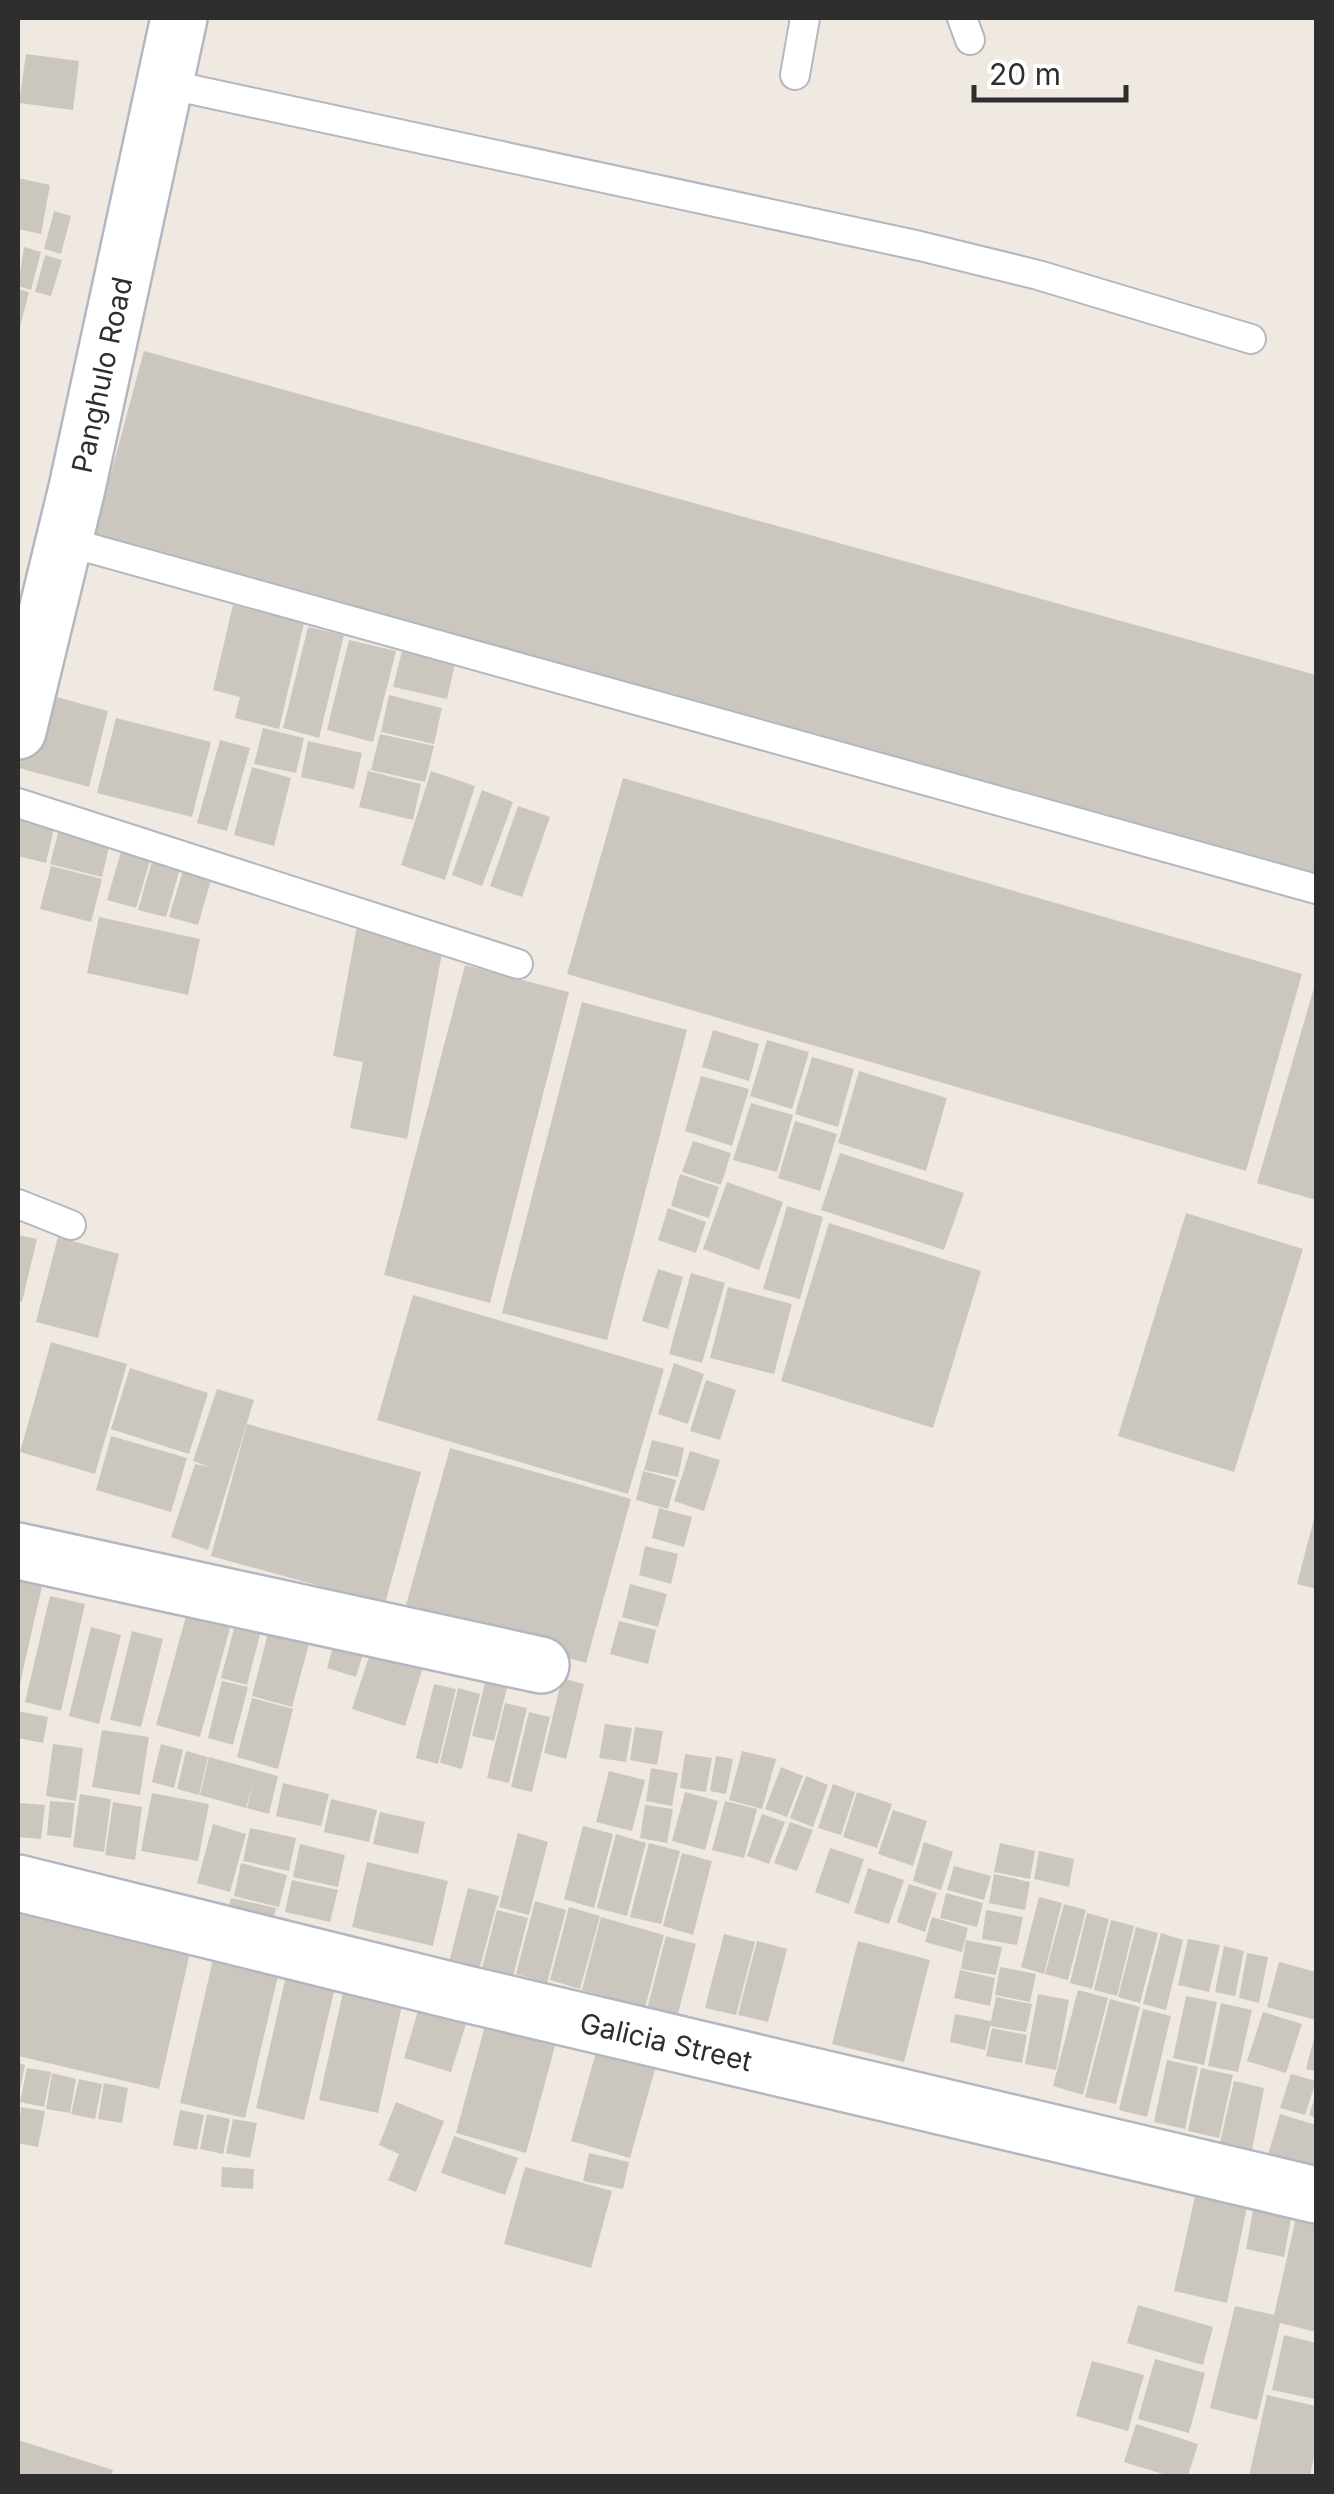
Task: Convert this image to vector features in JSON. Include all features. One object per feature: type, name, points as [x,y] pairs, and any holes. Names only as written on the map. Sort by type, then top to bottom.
[{"type":"street","name":"Panghulo Road","points":[[18,731],[64,542],[179,18]]},
{"type":"street","points":[[18,1551],[541,1665]]},
{"type":"street","name":"Galicia Street","points":[[18,1883],[481,1998],[1316,2195]]},
{"type":"lane","points":[[795,75],[805,18]]},
{"type":"lane","points":[[166,84],[920,246],[1038,275],[1250,339]]},
{"type":"lane","points":[[64,542],[1316,888]]},
{"type":"lane","points":[[18,803],[518,964]]},
{"type":"lane","points":[[18,1204],[71,1225]]},
{"type":"building","points":[[26,54],[79,61],[73,110],[19,103]]},
{"type":"building","points":[[18,178],[50,185],[41,234],[18,229]]},
{"type":"building","points":[[54,211],[71,216],[61,254],[44,249]]},
{"type":"building","points":[[24,247],[41,252],[31,290],[18,286]]},
{"type":"building","points":[[45,255],[62,260],[51,296],[35,292]]},
{"type":"building","points":[[18,289],[29,292],[19,331],[18,331]]},
{"type":"building","points":[[144,351],[1316,675],[1316,873],[94,536]]},
{"type":"building","points":[[233,605],[304,623],[279,729],[235,718],[240,697],[213,690]]},
{"type":"building","points":[[308,627],[344,635],[319,738],[283,728]]},
{"type":"building","points":[[349,640],[396,651],[373,742],[327,730]]},
{"type":"building","points":[[402,651],[455,664],[447,699],[393,687]]},
{"type":"building","points":[[38,692],[108,711],[89,787],[19,768]]},
{"type":"building","points":[[389,695],[442,708],[434,744],[381,732]]},
{"type":"building","points":[[116,718],[211,742],[192,817],[97,793]]},
{"type":"building","points":[[263,728],[304,738],[296,773],[254,764]]},
{"type":"building","points":[[380,734],[434,746],[425,782],[371,770]]},
{"type":"building","points":[[220,740],[250,748],[227,831],[197,823]]},
{"type":"building","points":[[308,741],[362,753],[354,789],[301,777]]},
{"type":"building","points":[[252,767],[291,778],[274,846],[234,835]]},
{"type":"building","points":[[368,771],[421,784],[413,820],[359,807]]},
{"type":"building","points":[[431,771],[475,786],[445,880],[401,865]]},
{"type":"building","points":[[623,778],[1302,974],[1246,1171],[567,974]]},
{"type":"building","points":[[482,790],[513,802],[482,886],[452,875]]},
{"type":"building","points":[[518,806],[550,817],[522,897],[490,886]]},
{"type":"building","points":[[18,810],[56,820],[46,863],[18,856]]},
{"type":"building","points":[[61,822],[112,834],[102,877],[50,864]]},
{"type":"building","points":[[127,831],[156,840],[136,908],[107,900]]},
{"type":"building","points":[[158,840],[186,848],[166,917],[138,910]]},
{"type":"building","points":[[190,847],[218,856],[198,925],[169,917]]},
{"type":"building","points":[[51,866],[102,879],[91,922],[40,909]]},
{"type":"building","points":[[99,917],[200,939],[188,995],[87,973]]},
{"type":"building","points":[[357,926],[444,943],[407,1139],[350,1128],[363,1062],[333,1056]]},
{"type":"building","points":[[465,965],[569,992],[490,1303],[384,1275]]},
{"type":"building","points":[[1316,981],[1316,1200],[1257,1183]]},
{"type":"building","points":[[582,1002],[687,1030],[607,1340],[502,1313]]},
{"type":"building","points":[[713,1030],[759,1044],[749,1081],[702,1067]]},
{"type":"building","points":[[767,1040],[809,1052],[792,1109],[750,1096]]},
{"type":"building","points":[[812,1057],[854,1069],[838,1127],[795,1114]]},
{"type":"building","points":[[859,1071],[947,1098],[926,1171],[838,1143]]},
{"type":"building","points":[[701,1076],[749,1089],[732,1146],[685,1131]]},
{"type":"building","points":[[751,1103],[793,1115],[777,1172],[733,1160]]},
{"type":"building","points":[[795,1121],[837,1134],[820,1191],[778,1178]]},
{"type":"building","points":[[693,1141],[731,1153],[721,1185],[682,1172]]},
{"type":"building","points":[[840,1153],[964,1193],[944,1250],[821,1210]]},
{"type":"building","points":[[680,1174],[719,1187],[709,1218],[671,1206]]},
{"type":"building","points":[[727,1182],[783,1202],[759,1270],[703,1249]]},
{"type":"building","points":[[787,1206],[823,1217],[800,1299],[763,1289]]},
{"type":"building","points":[[668,1208],[706,1222],[696,1253],[658,1240]]},
{"type":"building","points":[[1186,1213],[1303,1249],[1234,1472],[1118,1436]]},
{"type":"building","points":[[829,1223],[981,1271],[933,1428],[781,1381]]},
{"type":"building","points":[[18,1235],[37,1239],[22,1302],[18,1301]]},
{"type":"building","points":[[58,1237],[119,1254],[98,1338],[36,1322]]},
{"type":"building","points":[[658,1269],[683,1277],[668,1329],[642,1321]]},
{"type":"building","points":[[691,1273],[725,1283],[702,1363],[669,1354]]},
{"type":"building","points":[[728,1287],[792,1304],[774,1374],[710,1358]]},
{"type":"building","points":[[413,1295],[664,1369],[628,1494],[377,1420]]},
{"type":"building","points":[[51,1342],[127,1364],[95,1474],[20,1452]]},
{"type":"building","points":[[674,1363],[704,1374],[688,1424],[658,1414]]},
{"type":"building","points":[[130,1368],[208,1393],[189,1454],[111,1429]]},
{"type":"building","points":[[706,1380],[736,1390],[720,1440],[690,1431]]},
{"type":"building","points":[[217,1389],[254,1400],[208,1550],[171,1537],[195,1464],[210,1467],[193,1461]]},
{"type":"building","points":[[247,1424],[421,1472],[385,1604],[211,1556]]},
{"type":"building","points":[[111,1436],[187,1458],[171,1512],[96,1490]]},
{"type":"building","points":[[652,1440],[684,1448],[678,1477],[644,1470]]},
{"type":"building","points":[[450,1448],[631,1499],[586,1663],[404,1612]]},
{"type":"building","points":[[690,1451],[720,1460],[704,1511],[674,1501]]},
{"type":"building","points":[[643,1471],[676,1480],[668,1509],[636,1500]]},
{"type":"building","points":[[659,1508],[692,1517],[684,1547],[652,1538]]},
{"type":"building","points":[[1316,1516],[1316,1589],[1297,1584]]},
{"type":"building","points":[[645,1546],[678,1554],[671,1584],[639,1575]]},
{"type":"building","points":[[18,1576],[43,1582],[19,1688],[18,1688]]},
{"type":"building","points":[[630,1584],[667,1594],[658,1627],[622,1617]]},
{"type":"building","points":[[50,1596],[85,1604],[61,1711],[25,1702]]},
{"type":"building","points":[[188,1609],[232,1621],[200,1737],[156,1725]]},
{"type":"building","points":[[236,1621],[262,1627],[247,1685],[221,1678]]},
{"type":"building","points":[[619,1621],[656,1630],[648,1664],[610,1654]]},
{"type":"building","points":[[91,1627],[121,1635],[99,1724],[69,1716]]},
{"type":"building","points":[[269,1629],[310,1640],[292,1707],[252,1696]]},
{"type":"building","points":[[338,1629],[368,1638],[356,1677],[327,1668]]},
{"type":"building","points":[[132,1631],[163,1639],[141,1727],[110,1720]]},
{"type":"building","points":[[374,1641],[426,1657],[405,1726],[352,1709]]},
{"type":"building","points":[[490,1662],[512,1667],[494,1741],[472,1736]]},
{"type":"building","points":[[562,1678],[584,1684],[566,1759],[544,1753]]},
{"type":"building","points":[[222,1681],[248,1687],[233,1745],[208,1738]]},
{"type":"building","points":[[434,1684],[456,1689],[438,1764],[416,1758]]},
{"type":"building","points":[[458,1688],[480,1694],[462,1769],[440,1763]]},
{"type":"building","points":[[252,1698],[293,1709],[278,1769],[237,1757]]},
{"type":"building","points":[[505,1703],[527,1708],[509,1783],[487,1778]]},
{"type":"building","points":[[18,1711],[48,1717],[43,1743],[18,1738]]},
{"type":"building","points":[[529,1712],[550,1717],[532,1792],[511,1787]]},
{"type":"building","points":[[605,1724],[632,1728],[626,1762],[599,1758]]},
{"type":"building","points":[[635,1727],[663,1731],[657,1765],[630,1760]]},
{"type":"building","points":[[102,1730],[149,1737],[140,1795],[92,1787]]},
{"type":"building","points":[[53,1744],[83,1748],[76,1801],[46,1796]]},
{"type":"building","points":[[161,1744],[183,1750],[174,1788],[152,1782]]},
{"type":"building","points":[[186,1751],[208,1757],[199,1795],[177,1789]]},
{"type":"building","points":[[742,1751],[776,1759],[762,1809],[729,1800]]},
{"type":"building","points":[[685,1754],[712,1758],[706,1792],[680,1788]]},
{"type":"building","points":[[716,1756],[733,1759],[726,1794],[710,1791]]},
{"type":"building","points":[[209,1757],[278,1776],[269,1814],[247,1808],[254,1779],[246,1808],[200,1795]]},
{"type":"building","points":[[781,1767],[803,1776],[787,1817],[765,1809]]},
{"type":"building","points":[[651,1768],[678,1773],[672,1806],[646,1801]]},
{"type":"building","points":[[609,1771],[645,1780],[632,1831],[596,1822]]},
{"type":"building","points":[[806,1776],[828,1785],[813,1827],[790,1818]]},
{"type":"building","points":[[283,1783],[329,1794],[321,1826],[276,1816]]},
{"type":"building","points":[[833,1784],[855,1792],[841,1835],[818,1828]]},
{"type":"building","points":[[685,1792],[718,1801],[705,1850],[672,1841]]},
{"type":"building","points":[[857,1792],[892,1804],[877,1848],[843,1837]]},
{"type":"building","points":[[152,1793],[209,1804],[198,1861],[141,1851]]},
{"type":"building","points":[[80,1794],[111,1799],[104,1852],[73,1847]]},
{"type":"building","points":[[331,1799],[377,1810],[369,1842],[324,1832]]},
{"type":"building","points":[[50,1801],[75,1803],[71,1838],[47,1835]]},
{"type":"building","points":[[725,1801],[757,1809],[744,1858],[712,1850]]},
{"type":"building","points":[[113,1802],[142,1807],[135,1860],[105,1855]]},
{"type":"building","points":[[20,1803],[45,1805],[41,1839],[18,1837]]},
{"type":"building","points":[[645,1805],[673,1809],[667,1843],[640,1838]]},
{"type":"building","points":[[893,1810],[927,1821],[913,1866],[878,1854]]},
{"type":"building","points":[[380,1812],[425,1822],[418,1854],[373,1844]]},
{"type":"building","points":[[762,1814],[785,1822],[769,1864],[747,1856]]},
{"type":"building","points":[[790,1822],[813,1830],[797,1871],[774,1863]]},
{"type":"building","points":[[213,1824],[246,1834],[230,1892],[197,1883]]},
{"type":"building","points":[[583,1826],[613,1834],[594,1908],[564,1899]]},
{"type":"building","points":[[250,1828],[296,1838],[289,1871],[243,1861]]},
{"type":"building","points":[[518,1833],[548,1842],[529,1915],[499,1907]]},
{"type":"building","points":[[616,1834],[646,1843],[627,1916],[597,1908]]},
{"type":"building","points":[[924,1842],[953,1852],[941,1890],[913,1881]]},
{"type":"building","points":[[649,1843],[680,1851],[661,1924],[630,1917]]},
{"type":"building","points":[[1000,1843],[1035,1851],[1030,1879],[994,1872]]},
{"type":"building","points":[[300,1844],[345,1855],[338,1887],[293,1877]]},
{"type":"building","points":[[830,1848],[864,1859],[849,1904],[815,1892]]},
{"type":"building","points":[[1039,1851],[1074,1859],[1069,1887],[1034,1879]]},
{"type":"building","points":[[682,1853],[712,1861],[693,1935],[663,1926]]},
{"type":"building","points":[[367,1862],[448,1881],[433,1946],[352,1927]]},
{"type":"building","points":[[241,1863],[287,1875],[279,1907],[234,1896]]},
{"type":"building","points":[[954,1866],[991,1876],[984,1900],[947,1890]]},
{"type":"building","points":[[868,1868],[904,1880],[889,1924],[854,1913]]},
{"type":"building","points":[[994,1874],[1030,1882],[1025,1910],[989,1903]]},
{"type":"building","points":[[292,1880],[338,1890],[330,1922],[285,1912]]},
{"type":"building","points":[[909,1884],[937,1893],[925,1932],[897,1922]]},
{"type":"building","points":[[468,1888],[499,1896],[479,1970],[449,1962]]},
{"type":"building","points":[[946,1893],[983,1903],[977,1927],[940,1918]]},
{"type":"building","points":[[1039,1897],[1062,1903],[1044,1974],[1021,1967]]},
{"type":"building","points":[[231,1898],[276,1908],[269,1941],[224,1930]]},
{"type":"building","points":[[535,1901],[566,1910],[547,1983],[516,1974]]},
{"type":"building","points":[[18,1902],[192,1944],[159,2089],[18,2056]]},
{"type":"building","points":[[1064,1904],[1086,1910],[1068,1980],[1045,1974]]},
{"type":"building","points":[[569,1907],[600,1916],[580,1989],[550,1980]]},
{"type":"building","points":[[497,1910],[528,1918],[509,1992],[478,1984]]},
{"type":"building","points":[[986,1910],[1023,1917],[1017,1945],[982,1939]]},
{"type":"building","points":[[1087,1913],[1109,1919],[1092,1989],[1070,1983]]},
{"type":"building","points":[[601,1917],[664,1935],[645,2008],[582,1990]]},
{"type":"building","points":[[932,1917],[968,1928],[962,1952],[925,1942]]},
{"type":"building","points":[[1111,1920],[1134,1926],[1117,1996],[1094,1990]]},
{"type":"building","points":[[1136,1927],[1158,1933],[1140,2003],[1118,1997]]},
{"type":"building","points":[[1161,1933],[1183,1940],[1166,2010],[1143,2004]]},
{"type":"building","points":[[724,1934],[755,1942],[736,2015],[705,2008]]},
{"type":"building","points":[[666,1936],[696,1944],[677,2017],[647,2009]]},
{"type":"building","points":[[1188,1939],[1220,1945],[1209,1992],[1178,1985]]},
{"type":"building","points":[[966,1940],[1002,1947],[996,1975],[961,1969]]},
{"type":"building","points":[[757,1941],[787,1949],[768,2022],[738,2015]]},
{"type":"building","points":[[858,1941],[930,1960],[904,2062],[832,2044]]},
{"type":"building","points":[[1224,1946],[1244,1951],[1235,1996],[1215,1992]]},
{"type":"building","points":[[1247,1953],[1268,1957],[1259,2003],[1239,1998]]},
{"type":"building","points":[[291,1954],[340,1966],[304,2120],[256,2108]]},
{"type":"building","points":[[214,1955],[279,1971],[245,2118],[180,2103]]},
{"type":"building","points":[[1279,1962],[1316,1972],[1316,2020],[1267,2007]]},
{"type":"building","points":[[1000,1967],[1036,1974],[1030,2002],[995,1995]]},
{"type":"building","points":[[960,1970],[995,1978],[990,2006],[954,1998]]},
{"type":"building","points":[[346,1979],[405,1992],[378,2113],[319,2100]]},
{"type":"building","points":[[1078,1990],[1108,1998],[1083,2095],[1053,2086]]},
{"type":"building","points":[[423,1994],[471,2008],[451,2072],[404,2058]]},
{"type":"building","points":[[1038,1994],[1069,2000],[1056,2070],[1025,2064]]},
{"type":"building","points":[[1186,1996],[1217,2002],[1204,2065],[1173,2058]]},
{"type":"building","points":[[996,1997],[1032,2004],[1026,2032],[990,2026],[985,2050],[950,2042],[955,2014],[991,2021]]},
{"type":"building","points":[[1110,1999],[1140,2007],[1116,2104],[1085,2097]]},
{"type":"building","points":[[1221,2003],[1252,2010],[1238,2072],[1208,2066]]},
{"type":"building","points":[[1143,2009],[1171,2016],[1147,2117],[1119,2110]]},
{"type":"building","points":[[1263,2012],[1302,2024],[1286,2073],[1247,2061]]},
{"type":"building","points":[[488,2015],[558,2035],[526,2153],[456,2133]]},
{"type":"building","points":[[992,2028],[1027,2035],[1022,2063],[986,2056]]},
{"type":"building","points":[[1316,2034],[1316,2071],[1306,2069]]},
{"type":"building","points":[[600,2038],[659,2055],[630,2158],[571,2141]]},
{"type":"building","points":[[1167,2060],[1198,2067],[1185,2129],[1154,2122]]},
{"type":"building","points":[[18,2063],[25,2065],[19,2094],[18,2094]]},
{"type":"building","points":[[27,2068],[51,2072],[44,2107],[20,2102]]},
{"type":"building","points":[[1201,2068],[1233,2075],[1219,2138],[1188,2131]]},
{"type":"building","points":[[52,2073],[76,2079],[70,2113],[46,2109]]},
{"type":"building","points":[[1291,2074],[1316,2081],[1305,2115],[1280,2108]]},
{"type":"building","points":[[79,2079],[102,2084],[95,2119],[71,2114]]},
{"type":"building","points":[[1234,2081],[1264,2088],[1252,2150],[1220,2143]]},
{"type":"building","points":[[104,2083],[128,2088],[122,2123],[98,2119]]},
{"type":"building","points":[[1316,2093],[1316,2118],[1309,2115]]},
{"type":"building","points":[[396,2102],[444,2121],[416,2192],[388,2180],[399,2154],[379,2145]]},
{"type":"building","points":[[21,2107],[45,2111],[38,2147],[18,2143]]},
{"type":"building","points":[[180,2110],[204,2115],[197,2150],[173,2145]]},
{"type":"building","points":[[207,2114],[230,2119],[223,2154],[200,2149]]},
{"type":"building","points":[[1280,2114],[1316,2125],[1316,2180],[1265,2165]]},
{"type":"building","points":[[233,2119],[257,2123],[250,2158],[226,2153]]},
{"type":"building","points":[[454,2136],[518,2158],[505,2195],[441,2173]]},
{"type":"building","points":[[589,2153],[629,2162],[623,2189],[583,2181]]},
{"type":"building","points":[[222,2167],[254,2169],[253,2189],[221,2187]]},
{"type":"building","points":[[525,2167],[612,2191],[591,2268],[504,2244]]},
{"type":"building","points":[[1257,2189],[1295,2196],[1284,2257],[1246,2249]]},
{"type":"building","points":[[1195,2196],[1247,2207],[1227,2303],[1174,2291]]},
{"type":"building","points":[[1300,2200],[1316,2204],[1316,2332],[1280,2323],[1257,2420],[1210,2408],[1235,2306],[1274,2315]]},
{"type":"building","points":[[1138,2305],[1213,2327],[1203,2365],[1127,2343]]},
{"type":"building","points":[[1284,2335],[1316,2343],[1315,2399],[1272,2390]]},
{"type":"building","points":[[1155,2359],[1205,2373],[1189,2433],[1138,2419]]},
{"type":"building","points":[[1092,2361],[1144,2375],[1128,2431],[1076,2416]]},
{"type":"building","points":[[1267,2395],[1316,2406],[1316,2446],[1310,2476],[1249,2476]]},
{"type":"building","points":[[1136,2424],[1198,2444],[1188,2476],[1169,2476],[1124,2462]]},
{"type":"building","points":[[18,2440],[113,2470],[111,2476],[18,2476]]}]
